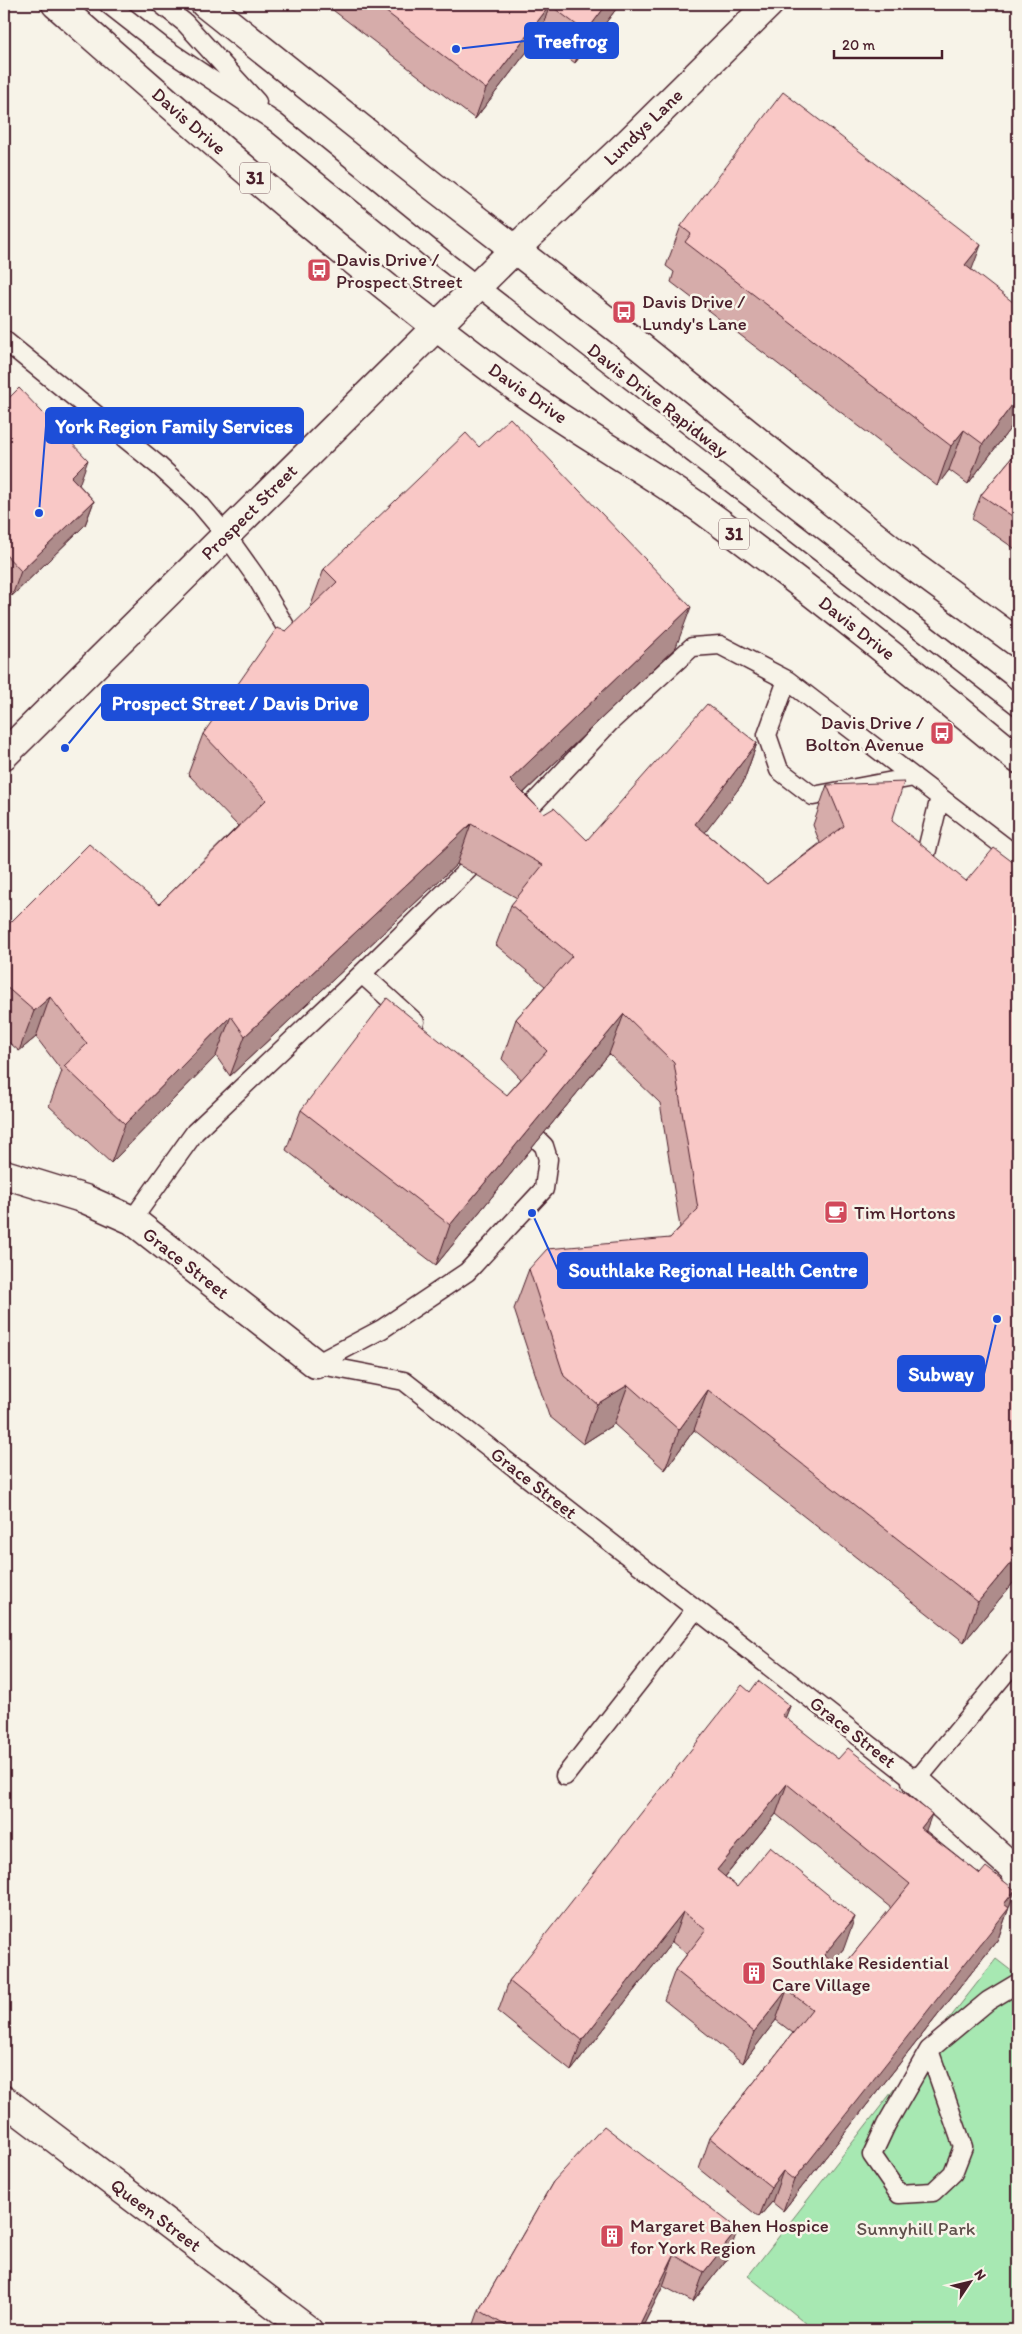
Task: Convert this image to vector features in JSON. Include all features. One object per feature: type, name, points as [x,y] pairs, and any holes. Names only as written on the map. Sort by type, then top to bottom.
[{"type":"main road","name":"Davis Drive","points":[[56,4],[170,105],[358,266],[526,394],[702,510],[862,631],[1018,759]]},
{"type":"main road","points":[[205,4],[632,340],[898,555],[1018,643]]},
{"type":"main road","name":"Lundys Lane","points":[[515,249],[629,142],[769,4]]},
{"type":"main road","name":"Prospect Street","points":[[4,755],[515,249]]},
{"type":"main road","name":"Grace Street","points":[[4,1174],[85,1199],[132,1220],[316,1364]]},
{"type":"main road","name":"Grace Street","points":[[916,1781],[1014,1868],[1018,1877]]},
{"type":"main road","name":"Queen Street","points":[[4,2100],[308,2330]]},
{"type":"lane","name":"Davis Drive Rapidway","points":[[108,4],[163,47],[276,122],[477,286],[1018,706]]},
{"type":"lane","name":"Davis Drive Rapidway","points":[[162,4],[185,23],[276,122]]},
{"type":"lane","points":[[4,340],[159,466],[200,504],[226,534],[256,577],[297,646]]},
{"type":"lane","points":[[508,830],[609,723],[692,647],[720,645],[787,680],[1018,857]]},
{"type":"lane","points":[[787,680],[767,735],[779,770],[792,780],[813,796],[914,777]]},
{"type":"lane","points":[[937,882],[922,870],[940,797]]},
{"type":"lane","points":[[132,1220],[195,1132],[362,974],[494,843]]},
{"type":"lane","points":[[362,974],[426,1033]]},
{"type":"lane","points":[[316,1364],[382,1329],[467,1272],[544,1188],[548,1159],[544,1146],[509,1111]]},
{"type":"lane","name":"Grace Street","points":[[316,1364],[404,1380],[916,1781]]},
{"type":"lane","points":[[565,1776],[696,1610]]},
{"type":"lane","points":[[916,1781],[1018,1658]]},
{"type":"lane","points":[[929,2050],[963,2147],[953,2173],[933,2192],[899,2194],[872,2155],[886,2125],[929,2050],[988,2001],[1018,1983]]},
{"type":"green space","name":"Sunnyhill Park","points":[[996,1959],[1018,1976],[1018,2330],[810,2330],[812,2328],[748,2276]]},
{"type":"building","points":[[376,4],[607,4],[586,32],[550,5],[486,89]]},
{"type":"building","points":[[783,92],[981,245],[965,265],[1018,306],[1018,397],[983,444],[964,430],[951,446],[685,242],[691,234],[681,226]]},
{"type":"building","points":[[19,388],[88,460],[71,477],[94,501],[21,571],[4,553],[4,403]]},
{"type":"building","points":[[510,418],[691,607],[510,780],[544,814],[554,808],[587,840],[707,704],[757,743],[695,824],[767,884],[844,826],[827,785],[904,782],[892,821],[966,881],[994,848],[1018,866],[1018,1554],[978,1602],[708,1390],[679,1430],[628,1385],[597,1404],[564,1376],[529,1269],[547,1249],[670,1238],[698,1209],[674,1063],[624,1014],[450,1225],[301,1110],[387,998],[507,1095],[547,1051],[516,1019],[572,956],[511,905],[543,865],[471,824],[245,1036],[231,1016],[125,1124],[64,1066],[87,1044],[50,997],[34,1011],[4,985],[4,929],[89,844],[159,904],[266,800],[203,734],[277,628],[286,631],[337,582],[324,569],[466,433],[479,447]]},
{"type":"building","points":[[1018,450],[1018,520],[981,495]]},
{"type":"building","name":"Southlake Residential Care Village","points":[[758,1681],[790,1706],[782,1715],[838,1759],[848,1748],[932,1814],[921,1828],[980,1874],[986,1867],[1015,1890],[1004,1904],[1009,1908],[794,2180],[783,2171],[771,2187],[710,2138],[812,2009],[787,1990],[754,2032],[675,1970],[706,1930],[683,1912],[582,2040],[509,1981],[742,1685],[750,1692]],"holes":[[[787,1784],[910,1884],[841,1969],[824,1955],[855,1917],[770,1847],[737,1887],[717,1870]]]},
{"type":"building","name":"Margaret Bahen Hospice for York Region","points":[[604,2126],[738,2229],[704,2272],[674,2255],[637,2330],[513,2330],[479,2310],[553,2182]]},
{"type":"place","name":"Treefrog","points":[[456,49]]},
{"type":"place","name":"Davis Drive / Prospect Street","points":[[319,270]]},
{"type":"place","name":"Davis Drive / Lundy's Lane","points":[[624,312]]},
{"type":"place","name":"York Region Family Services","points":[[39,513]]},
{"type":"place","name":"Davis Drive / Bolton Avenue","points":[[942,733]]},
{"type":"place","name":"Prospect Street / Davis Drive","points":[[65,748]]},
{"type":"place","name":"Tim Hortons","points":[[836,1212]]},
{"type":"place","name":"Southlake Regional Health Centre","points":[[532,1213]]},
{"type":"place","name":"Subway","points":[[997,1319]]},
{"type":"place","name":"Southlake Residential Care Village","points":[[754,1973]]},
{"type":"place","name":"Margaret Bahen Hospice for York Region","points":[[612,2236]]}]
